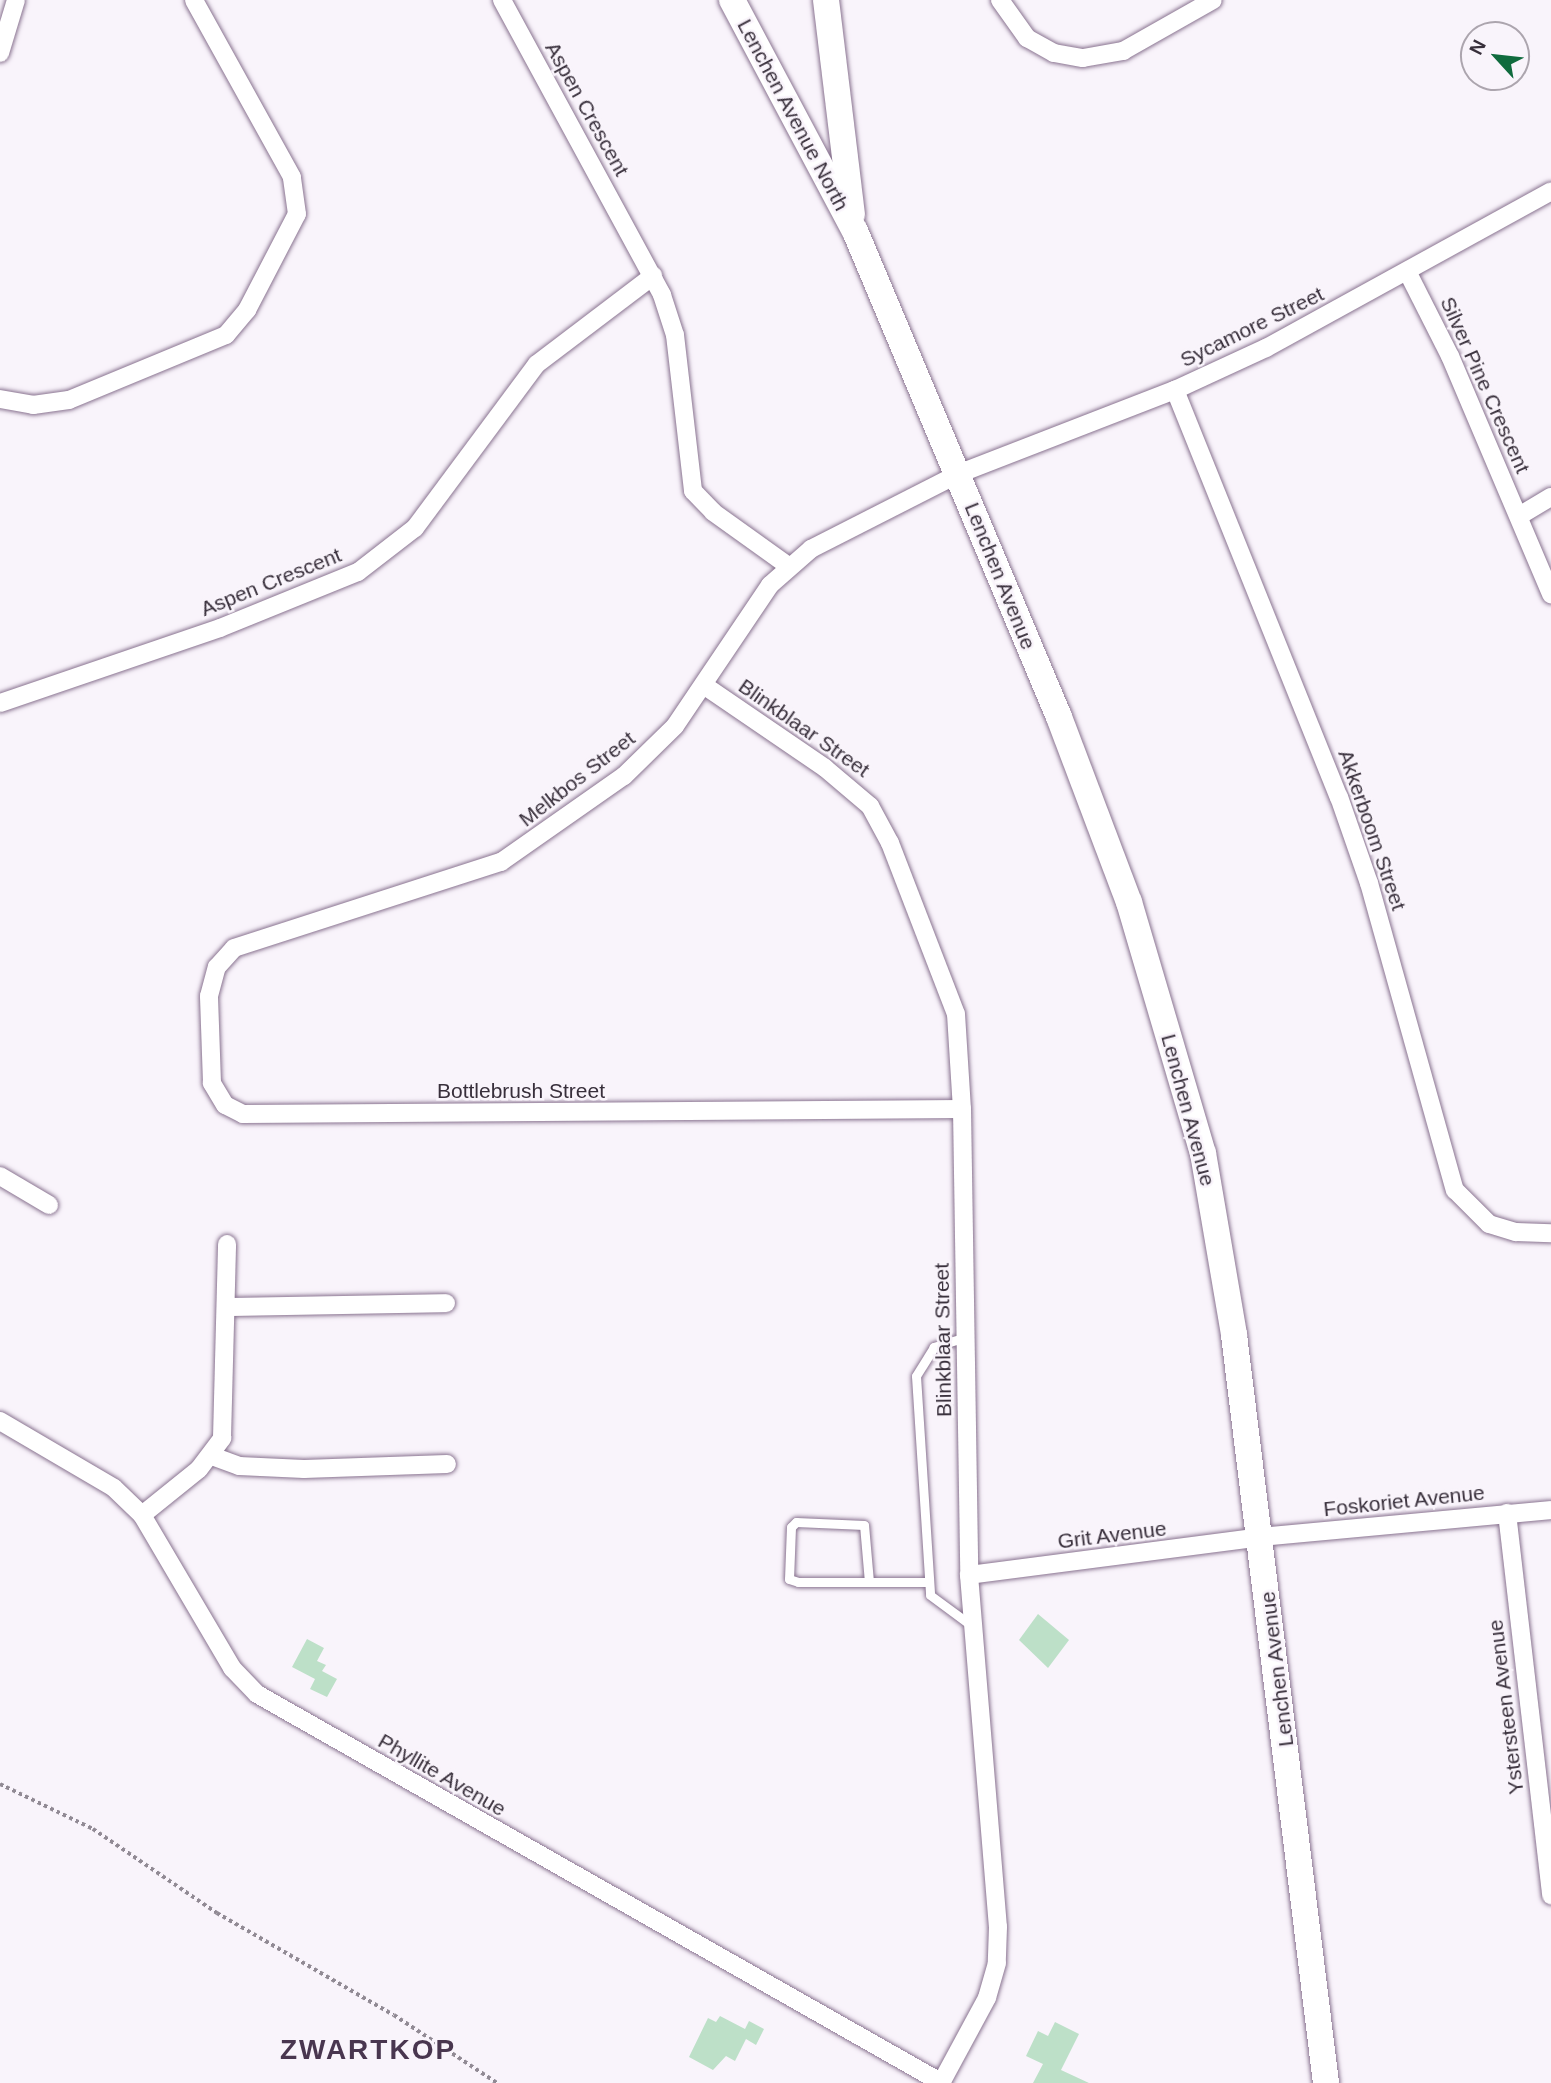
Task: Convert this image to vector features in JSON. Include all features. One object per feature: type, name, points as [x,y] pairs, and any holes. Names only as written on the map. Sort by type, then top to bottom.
[{"type":"main road","name":"Lenchen Avenue North","points":[[732,0],[855,231]]},
{"type":"main road","points":[[826,0],[855,231]]},
{"type":"main road","name":"Lenchen Avenue","points":[[855,231],[958,474],[1129,902],[1203,1153],[1261,1537],[1326,2083]]},
{"type":"street","points":[[0,53],[16,0]]},
{"type":"street","points":[[0,399],[33,405],[69,400],[226,335],[247,310],[296,214],[292,177],[194,0]]},
{"type":"street","name":"Aspen Crescent","points":[[502,0],[653,276],[675,335],[693,491],[713,512],[788,565]]},
{"type":"street","points":[[1000,0],[1027,38],[1054,53],[1083,58],[1123,51],[1213,0]]},
{"type":"street","name":"Sycamore Street","points":[[958,474],[1175,390],[1408,274],[1551,191]]},
{"type":"street","name":"Silver Pine Crescent","points":[[1408,274],[1450,356],[1551,594]]},
{"type":"street","name":"Aspen Crescent","points":[[0,703],[233,624],[358,572],[422,520],[537,364],[653,276]]},
{"type":"street","name":"Akkerboom Street","points":[[1175,390],[1339,797],[1455,1190],[1489,1224],[1551,1233]]},
{"type":"street","name":"Melkbos Street","points":[[217,967],[226,953],[248,942],[513,855],[624,776],[675,726],[788,565],[958,474]]},
{"type":"street","points":[[1519,516],[1551,497]]},
{"type":"street","name":"Blinkblaar Street","points":[[705,686],[849,785],[879,821],[956,1014],[962,1109],[969,1575],[999,1927],[997,1963],[986,1998],[942,2083]]},
{"type":"street","name":"Bottlebrush Street","points":[[217,967],[209,996],[212,1083],[226,1105],[243,1114],[962,1109]]},
{"type":"street","points":[[0,1177],[49,1205]]},
{"type":"street","points":[[142,1515],[212,1455],[225,1428],[227,1244]]},
{"type":"street","points":[[226,1307],[446,1303]]},
{"type":"street","name":"Phyllite Avenue","points":[[0,1421],[114,1488],[142,1515],[232,1668],[257,1694],[942,2083]]},
{"type":"street","points":[[212,1455],[239,1466],[304,1469],[447,1464]]},
{"type":"street","name":"Foskoriet Avenue","points":[[1261,1537],[1551,1510]]},
{"type":"street","name":"Ystersteen Avenue","points":[[1507,1513],[1551,1895]]},
{"type":"street","name":"Grit Avenue","points":[[969,1575],[1261,1537]]},
{"type":"lane","points":[[966,1337],[934,1347],[916,1376],[930,1595],[974,1627]]},
{"type":"lane","points":[[869,1582],[864,1525],[796,1522],[790,1527],[789,1579],[869,1582],[929,1582]]},
{"type":"path","points":[[0,1784],[93,1829],[217,1913],[394,2015],[497,2083]]},
{"type":"building","points":[[1038,1614],[1069,1640],[1048,1668],[1019,1640]]},
{"type":"building","points":[[307,1639],[324,1648],[317,1661],[326,1665],[322,1671],[337,1679],[327,1697],[310,1689],[315,1679],[292,1667]]},
{"type":"building","points":[[720,2016],[745,2029],[749,2021],[764,2029],[756,2045],[746,2039],[735,2061],[726,2056],[713,2070],[689,2057],[708,2018],[716,2022]]},
{"type":"building","points":[[1055,2022],[1079,2034],[1061,2070],[1089,2083],[1033,2083],[1043,2064],[1026,2056],[1038,2031],[1048,2036]]},
{"type":"district","name":"ZWARTKOP","points":[[368,2050]]}]
